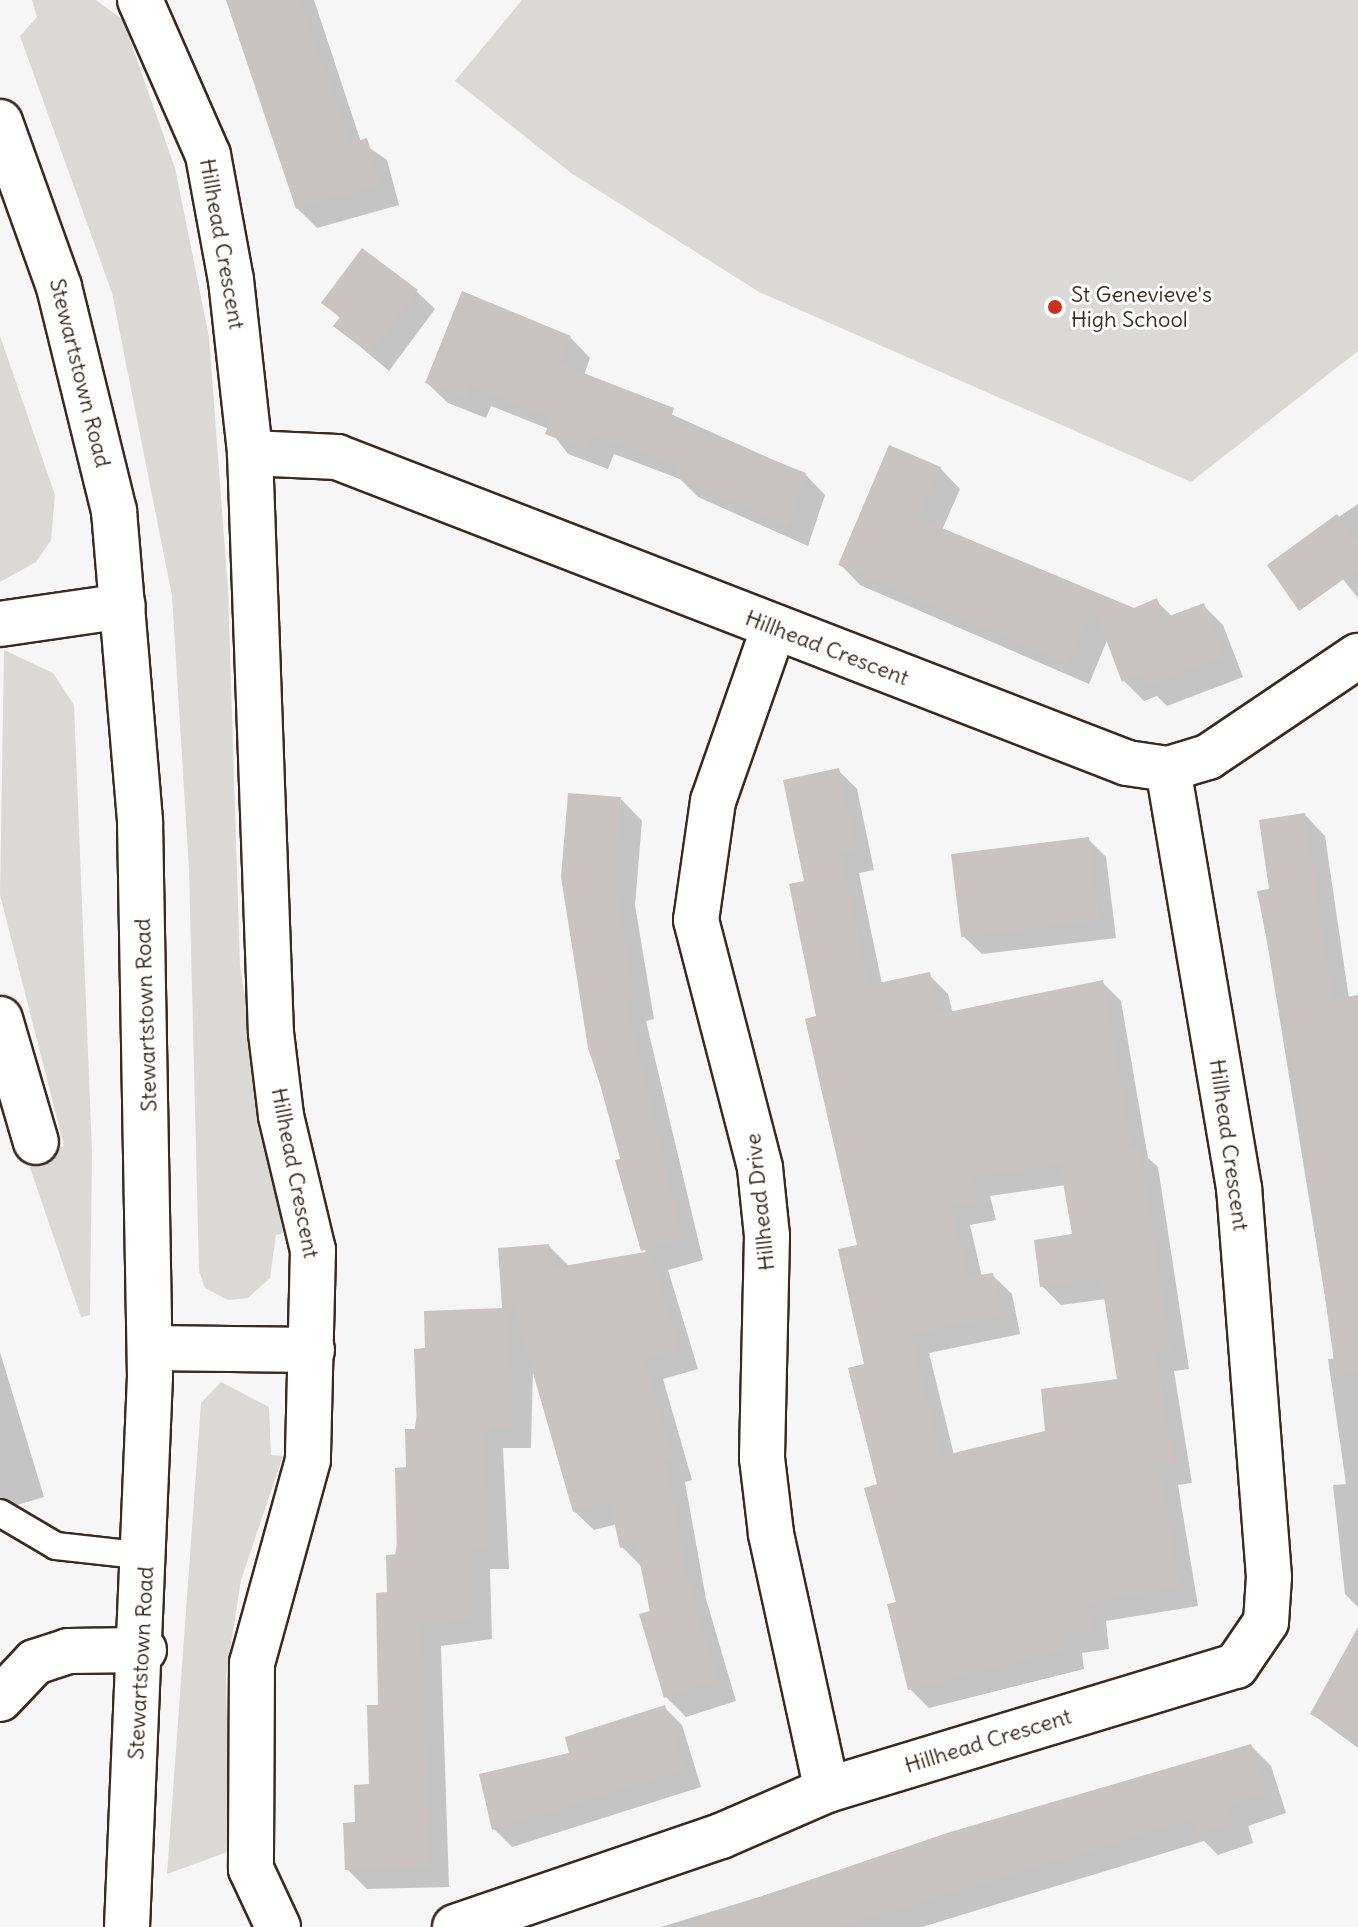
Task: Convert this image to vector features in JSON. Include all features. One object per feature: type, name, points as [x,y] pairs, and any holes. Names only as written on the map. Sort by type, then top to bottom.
[{"type":"street","name":"Hillhead Crescent","points":[[140,0],[208,155],[250,453],[271,1033],[281,1116],[313,1250],[308,1460],[252,1663],[251,1869],[278,1927]]},
{"type":"street","name":"Stewartstown Road","points":[[0,122],[84,372],[114,511],[140,821],[150,1348],[144,1650],[127,1927]]},
{"type":"street","name":"Hillhead Crescent","points":[[250,453],[337,457],[1127,763],[1168,769],[1239,1188],[1269,1577],[1266,1622],[1236,1666],[827,1790],[721,1836],[455,1927]]},
{"type":"street","points":[[0,624],[123,606]]},
{"type":"street","name":"Hillhead Drive","points":[[774,627],[713,801],[696,920],[760,1168],[767,1251],[764,1473],[827,1790]]},
{"type":"street","points":[[1168,769],[1208,757],[1358,656]]},
{"type":"street","points":[[0,1019],[36,1142]]},
{"type":"street","points":[[150,1348],[312,1350]]},
{"type":"street","points":[[0,1699],[35,1662],[68,1651],[144,1650]]},
{"type":"lane","points":[[0,1513],[56,1546],[146,1556]]},
{"type":"shaded area","points":[[32,0],[96,0],[123,20],[175,168],[209,337],[228,590],[240,966],[283,1233],[276,1235],[270,1278],[248,1298],[228,1300],[205,1288],[199,1271],[189,869],[172,596],[112,293],[20,36],[37,17]]},
{"type":"shaded area","name":"St Genevieve's High School","points":[[522,0],[1358,0],[1358,351],[1191,482],[759,292],[571,173],[455,81]]},
{"type":"shaded area","points":[[0,336],[55,495],[51,540],[36,562],[0,582]]},
{"type":"shaded area","points":[[4,650],[53,673],[74,705],[92,1152],[90,1315],[81,1317],[27,1159],[64,1146],[0,895]]},
{"type":"shaded area","points":[[221,1382],[269,1407],[271,1455],[283,1456],[241,1580],[226,1676],[230,1851],[167,1874],[201,1403]]},
{"type":"building","points":[[226,0],[300,0],[351,143],[367,138],[381,185],[296,209]]},
{"type":"building","points":[[362,248],[418,290],[370,354],[333,326],[340,317],[321,303]]},
{"type":"building","points":[[462,291],[571,336],[560,364],[674,408],[670,420],[806,473],[788,527],[675,477],[679,467],[593,435],[587,450],[545,434],[551,419],[470,387],[465,399],[425,383]]},
{"type":"building","points":[[889,445],[941,467],[918,518],[1134,608],[1157,598],[1164,618],[1204,603],[1224,657],[1145,687],[1140,674],[1122,682],[1093,605],[1068,665],[838,565]]},
{"type":"building","points":[[1337,514],[1358,542],[1358,569],[1299,611],[1267,565]]},
{"type":"building","points":[[839,768],[857,851],[841,854],[869,985],[930,972],[939,1014],[1103,980],[1132,1148],[1140,1146],[1171,1350],[1156,1353],[1174,1464],[1160,1466],[1180,1587],[1088,1603],[1092,1630],[1064,1634],[1066,1650],[908,1690],[887,1604],[896,1602],[864,1488],[877,1484],[848,1368],[864,1364],[838,1249],[857,1245],[805,1019],[816,1016],[789,884],[804,881],[783,780]],"holes":[[[1060,1165],[1072,1234],[1034,1240],[1040,1287],[1101,1278],[1117,1379],[1041,1389],[1045,1431],[941,1456],[911,1334],[1003,1316],[993,1273],[968,1277],[952,1206],[978,1201],[973,1178]]]},
{"type":"building","points":[[568,793],[621,797],[615,882],[634,999],[626,1000],[683,1239],[641,1251],[615,1160],[625,1158],[588,1048],[561,877]]},
{"type":"building","points":[[1305,813],[1333,999],[1358,995],[1358,1374],[1336,1376],[1297,1093],[1257,891],[1269,889],[1259,820]]},
{"type":"building","points":[[1089,837],[1099,920],[961,937],[951,854]]},
{"type":"building","points":[[549,1244],[552,1268],[651,1251],[679,1349],[645,1359],[673,1460],[666,1462],[687,1577],[718,1681],[664,1698],[639,1614],[650,1611],[636,1545],[620,1548],[610,1502],[573,1512],[514,1307],[510,1308],[512,1429],[484,1429],[490,1550],[471,1550],[473,1619],[422,1626],[430,1868],[345,1870],[343,1823],[355,1822],[354,1785],[369,1784],[367,1705],[378,1705],[376,1593],[387,1592],[386,1555],[397,1554],[395,1468],[406,1467],[405,1429],[417,1429],[414,1349],[425,1348],[424,1311],[502,1308],[498,1248]]},
{"type":"building","points":[[1358,1627],[1358,1740],[1310,1714]]},
{"type":"building","points":[[665,1705],[685,1770],[492,1830],[479,1774],[569,1753],[565,1737]]},
{"type":"building","points":[[1251,1744],[1267,1793],[1229,1806],[1234,1823],[1196,1836],[1191,1820],[841,1927],[697,1927],[695,1919],[947,1833]]},
{"type":"place","name":"St Genevieve's High School","points":[[1055,307]]}]
